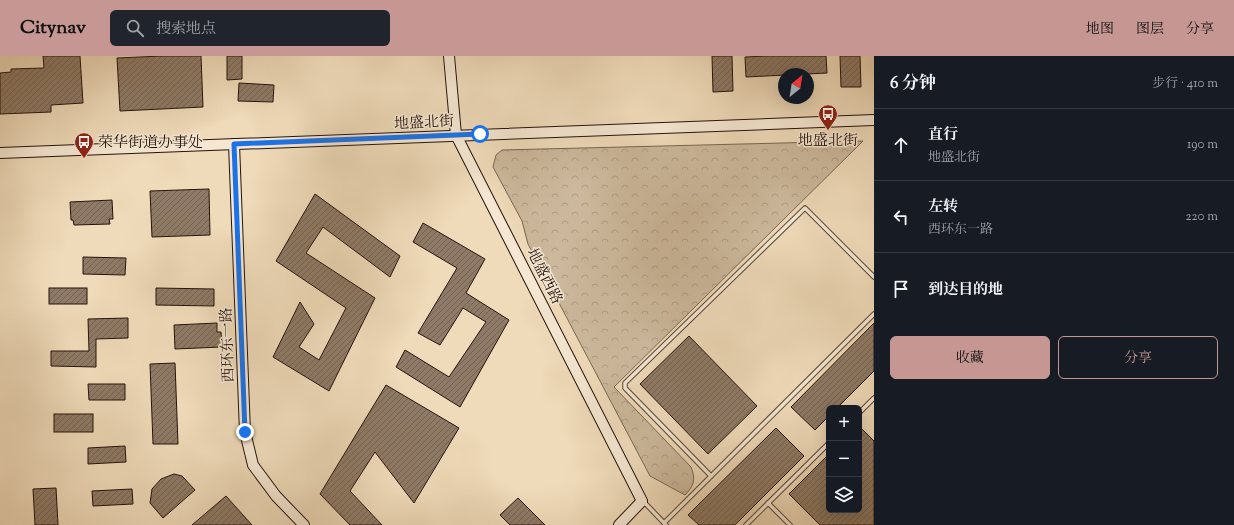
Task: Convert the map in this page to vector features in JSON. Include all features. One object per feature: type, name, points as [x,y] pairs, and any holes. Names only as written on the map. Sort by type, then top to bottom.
[{"type":"street","name":"地盛西路","points":[[449,56],[456,135],[642,501]]},
{"type":"street","name":"地盛北街","points":[[0,153],[874,120]]},
{"type":"street","name":"西环东一路","points":[[234,144],[245,432],[253,465],[276,496],[304,525]]},
{"type":"street","points":[[619,525],[642,501]]},
{"type":"lane","points":[[711,476],[625,388],[625,383],[805,208],[874,277]]},
{"type":"lane","points":[[642,501],[665,524],[711,476],[874,314]]},
{"type":"lane","points":[[862,410],[874,398]]},
{"type":"lane","points":[[746,525],[826,446]]},
{"type":"lane","points":[[768,503],[790,525]]},
{"type":"green space","points":[[863,141],[614,387],[691,467],[694,479],[690,489],[685,495],[650,476],[528,244],[522,221],[493,167],[496,155],[502,150]]},
{"type":"building","points":[[43,56],[80,56],[83,103],[51,105],[51,112],[0,114],[0,73],[11,72],[11,69],[44,68]]},
{"type":"building","points":[[201,56],[203,107],[120,111],[117,58]]},
{"type":"building","points":[[227,56],[242,56],[242,79],[227,80]]},
{"type":"building","points":[[712,56],[732,56],[733,91],[713,92]]},
{"type":"building","points":[[826,56],[827,73],[814,74],[814,68],[778,68],[778,75],[746,77],[745,57]]},
{"type":"building","points":[[840,56],[860,56],[861,87],[841,87]]},
{"type":"building","points":[[239,83],[274,85],[273,102],[238,101]]},
{"type":"building","points":[[209,189],[210,235],[152,237],[150,191]]},
{"type":"building","points":[[315,194],[400,256],[390,277],[323,227],[306,253],[375,298],[329,391],[273,357],[300,302],[314,324],[299,347],[319,360],[346,308],[276,261]]},
{"type":"building","points":[[112,200],[113,219],[109,219],[110,224],[74,225],[73,220],[71,220],[70,202]]},
{"type":"building","points":[[423,223],[485,259],[466,293],[509,320],[460,407],[396,367],[405,350],[449,377],[486,322],[463,308],[440,345],[418,333],[457,268],[413,242]]},
{"type":"building","points":[[83,257],[126,258],[125,275],[83,274]]},
{"type":"building","points":[[49,288],[87,288],[87,304],[49,304]]},
{"type":"building","points":[[156,288],[214,289],[214,306],[156,305]]},
{"type":"building","points":[[128,318],[128,338],[96,339],[96,367],[51,366],[51,351],[89,351],[88,319]]},
{"type":"building","points":[[217,323],[217,332],[221,332],[222,347],[175,349],[174,325]]},
{"type":"building","points":[[874,323],[874,371],[840,405],[826,405],[826,419],[815,430],[791,407]]},
{"type":"building","points":[[689,336],[757,406],[708,454],[640,384]]},
{"type":"building","points":[[175,363],[178,444],[153,444],[150,364]]},
{"type":"building","points":[[88,384],[125,384],[125,400],[89,400]]},
{"type":"building","points":[[386,385],[459,428],[414,503],[375,452],[350,491],[382,525],[350,525],[320,494]]},
{"type":"building","points":[[54,414],[93,414],[93,432],[54,432]]},
{"type":"building","points":[[776,428],[804,456],[735,525],[699,525],[688,515]]},
{"type":"building","points":[[862,429],[874,441],[874,525],[820,525],[789,494],[826,457],[826,513],[862,513]]},
{"type":"building","points":[[125,446],[126,462],[88,464],[88,448]]},
{"type":"building","points":[[174,474],[182,476],[195,490],[163,518],[150,503],[152,489],[161,479]]},
{"type":"building","points":[[56,488],[58,525],[35,525],[33,489]]},
{"type":"building","points":[[132,489],[133,504],[93,506],[92,491]]},
{"type":"building","points":[[226,496],[252,525],[192,525]]},
{"type":"building","points":[[518,498],[545,525],[510,525],[500,515]]},
{"type":"place","name":"地盛北街","points":[[828,131]]},
{"type":"place","name":"荣华街道办事处","points":[[84,159]]},
{"type":"route","points":[[245,432],[234,144],[480,134]]}]
